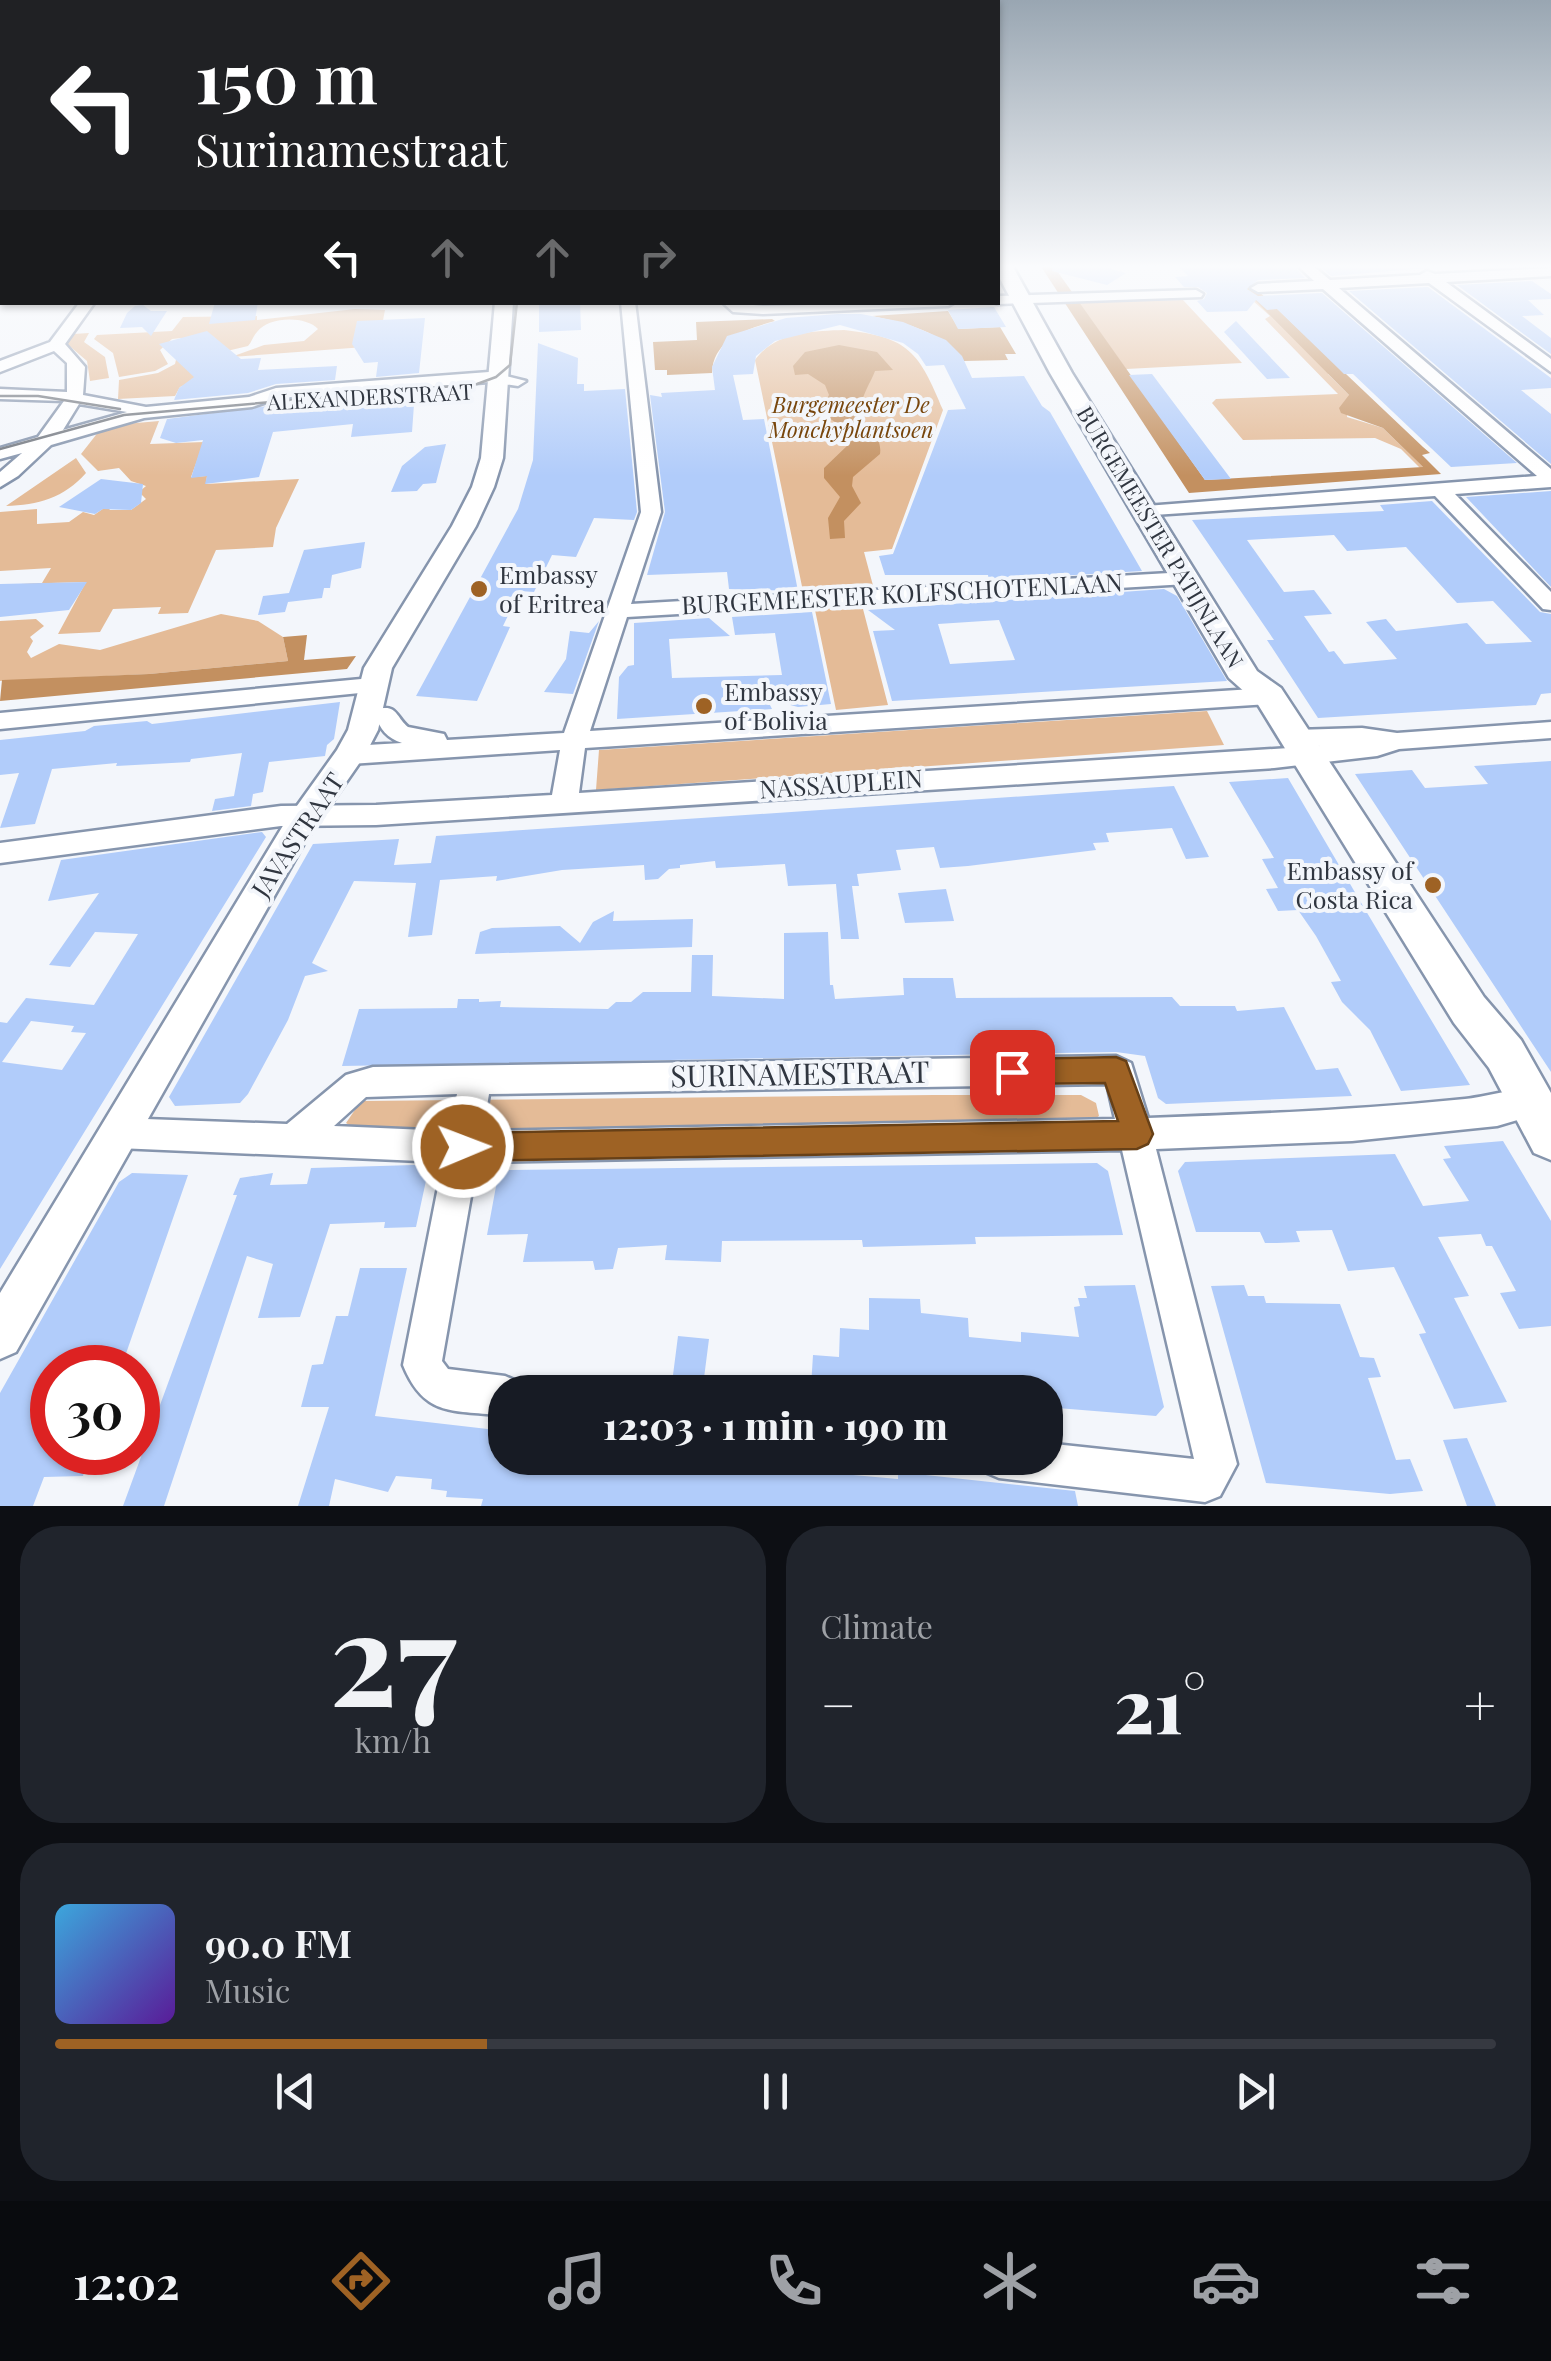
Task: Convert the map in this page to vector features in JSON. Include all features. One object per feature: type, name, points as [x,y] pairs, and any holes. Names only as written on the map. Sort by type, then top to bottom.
[{"type":"main road","name":"BURGEMEESTER PATIJNLAAN","points":[[1049,335],[1156,511],[1268,677],[1268,696]]},
{"type":"main road","name":"BURGEMEESTER PATIJNLAAN","points":[[1156,511],[1187,578],[1245,678],[1268,696],[1469,1010],[1502,1084],[1540,1121]]},
{"type":"street","points":[[0,366],[56,345],[63,335]]},
{"type":"street","name":"JAVASTRAAT","points":[[387,715],[389,693],[398,670],[503,487],[516,432],[504,383],[504,335]]},
{"type":"street","name":"JAVASTRAAT","points":[[0,1336],[307,814],[345,764],[364,730],[372,686],[483,486],[516,335]]},
{"type":"street","points":[[564,803],[574,741],[651,512],[631,335]]},
{"type":"street","points":[[1384,335],[1551,480]]},
{"type":"street","points":[[1508,335],[1551,367]]},
{"type":"street","points":[[0,481],[36,453],[40,443],[64,418],[73,398],[79,372],[76,362],[56,345]]},
{"type":"street","name":"ALEXANDERSTRAAT","points":[[0,394],[34,392],[108,406],[157,410],[252,402],[280,406],[504,383]]},
{"type":"street","name":"ALEXANDERSTRAAT","points":[[0,454],[157,410]]},
{"type":"street","points":[[1156,511],[1551,480]]},
{"type":"street","points":[[1439,489],[1551,604]]},
{"type":"street","name":"BURGEMEESTER KOLFSCHOTENLAAN","points":[[618,611],[1187,578]]},
{"type":"street","points":[[0,720],[372,686]]},
{"type":"street","points":[[376,815],[351,806],[338,788],[345,764],[574,741],[1268,696]]},
{"type":"street","points":[[387,715],[395,730],[427,740],[526,734],[574,741]]},
{"type":"street","name":"NASSAUPLEIN","points":[[0,852],[307,814],[376,815],[564,803],[1301,747],[1376,748],[1397,741],[1551,730]]},
{"type":"street","name":"SURINAMESTRAAT","points":[[296,1138],[357,1085],[374,1081],[1116,1070],[1137,1134]]},
{"type":"street","points":[[476,1078],[422,1365],[437,1387],[488,1394]]},
{"type":"street","points":[[118,1133],[463,1147],[1137,1134],[1352,1126],[1497,1111],[1540,1121]]},
{"type":"street","points":[[1063,1465],[1206,1481],[1216,1464],[1137,1134]]},
{"type":"green space","points":[[72,335],[88,335],[84,342],[105,357],[109,378],[90,381],[87,361],[66,343]]},
{"type":"green space","points":[[97,335],[255,335],[248,346],[210,355],[199,379],[180,387],[175,396],[118,399],[119,380],[158,373],[175,364],[181,338],[172,339],[160,350],[168,364],[155,371],[119,377],[113,353],[94,339]]},
{"type":"green space","points":[[311,335],[380,335],[378,346],[231,357],[264,345],[304,341]]},
{"type":"green space","name":"Burgemeester De Monchyplantsoen","points":[[876,335],[898,343],[927,374],[943,410],[892,549],[864,552],[875,593],[863,609],[888,705],[836,710],[815,610],[804,596],[755,360],[784,338]]},
{"type":"green space","points":[[1102,335],[1216,335],[1242,363],[1126,369]]},
{"type":"green space","points":[[1281,335],[1292,335],[1349,395],[1347,417],[1383,428],[1424,468],[1401,449],[1375,438],[1243,440],[1212,403],[1216,399],[1338,394]]},
{"type":"green space","points":[[159,421],[150,444],[204,442],[191,477],[207,476],[206,484],[299,479],[276,528],[273,547],[216,550],[188,613],[158,614],[161,607],[113,609],[100,632],[58,634],[86,582],[51,583],[48,587],[0,585],[42,583],[51,568],[0,571],[0,512],[37,509],[37,524],[69,522],[83,512],[94,515],[107,506],[110,510],[131,510],[146,499],[139,492],[146,486],[131,481],[119,468],[98,471],[81,454],[103,426]]},
{"type":"green space","points":[[76,458],[86,473],[69,489],[40,502],[6,506]]},
{"type":"green space","points":[[221,614],[258,621],[283,637],[288,661],[149,674],[0,681],[0,621],[36,619],[44,626],[30,637],[33,641],[27,652],[31,658],[59,644],[100,650]]},
{"type":"green space","points":[[1207,711],[1224,745],[596,790],[599,750]]},
{"type":"green space","points":[[1081,1095],[1096,1103],[1099,1116],[1086,1125],[360,1132],[346,1123],[361,1101]]},
{"type":"shaded area","points":[[697,335],[736,335],[718,352],[712,373],[667,375],[667,370],[655,370],[653,342],[697,340]]},
{"type":"shaded area","points":[[1005,335],[1016,354],[1005,354],[1008,360],[964,361],[934,336]]},
{"type":"shaded area","points":[[1086,335],[1103,335],[1205,480],[1423,467],[1383,428],[1341,413],[1339,408],[1349,395],[1290,335],[1305,335],[1430,453],[1422,455],[1441,474],[1189,493]]},
{"type":"shaded area","points":[[839,345],[877,352],[893,370],[875,371],[864,395],[862,416],[878,441],[880,454],[853,477],[852,486],[861,503],[844,521],[845,538],[830,539],[828,518],[840,497],[824,478],[824,468],[849,444],[841,426],[826,416],[822,408],[829,395],[825,385],[808,374],[795,375],[793,366],[805,352]]},
{"type":"shaded area","points":[[307,635],[304,660],[356,656],[347,669],[0,701],[2,680],[149,674],[288,661],[283,637]]},
{"type":"building","points":[[191,335],[212,335],[241,359],[261,358],[258,370],[337,366],[335,380],[276,384],[248,393],[174,400],[179,388],[194,377],[159,344]]},
{"type":"building","points":[[354,335],[423,335],[419,373],[376,377],[378,362],[364,363],[352,344]]},
{"type":"building","points":[[798,335],[775,341],[756,356],[753,374],[733,375],[743,420],[764,419],[798,591],[729,589],[727,572],[647,575],[665,512],[650,395],[715,390],[712,367],[727,336]]},
{"type":"building","points":[[876,335],[935,335],[946,340],[962,356],[972,378],[1024,376],[1050,412],[1142,571],[989,580],[988,575],[885,575],[879,556],[893,554],[948,410],[966,409],[944,365],[926,366],[903,343]]},
{"type":"building","points":[[1227,335],[1250,335],[1290,378],[1267,379]]},
{"type":"building","points":[[1304,335],[1370,335],[1517,463],[1451,467],[1353,374],[1344,374]]},
{"type":"building","points":[[1401,335],[1493,335],[1551,378],[1551,388],[1521,390],[1551,414],[1551,464]]},
{"type":"building","points":[[1525,335],[1547,335],[1551,338],[1551,354]]},
{"type":"building","points":[[538,343],[578,358],[577,384],[584,384],[584,391],[625,389],[637,512],[634,520],[594,518],[576,557],[552,555],[534,592],[520,591],[503,626],[510,627],[477,701],[416,696],[518,509],[533,460]]},
{"type":"building","points":[[1152,374],[1231,479],[1205,480],[1129,375]]},
{"type":"building","points":[[415,391],[412,432],[351,437],[353,424],[273,432],[259,477],[205,484],[207,476],[191,478],[203,440],[176,443],[160,438],[167,419],[331,398],[329,409],[370,406],[373,395]]},
{"type":"building","points":[[446,444],[436,483],[423,484],[417,491],[391,492],[402,466],[425,447]]},
{"type":"building","points":[[101,479],[143,484],[141,503],[131,510],[103,509],[95,514],[59,507]]},
{"type":"building","points":[[1551,491],[1551,587],[1466,497]]},
{"type":"building","points":[[1432,501],[1540,612],[1551,614],[1551,693],[1541,694],[1536,705],[1318,718],[1267,640],[1274,640],[1192,520],[1384,511],[1380,505]],"holes":[[[1334,535],[1347,551],[1406,547],[1457,603],[1493,601],[1532,642],[1486,644],[1467,623],[1396,631],[1386,619],[1366,622],[1397,659],[1344,664],[1334,651],[1329,652],[1304,616],[1332,614],[1314,590],[1284,592],[1247,540]]]},
{"type":"building","points":[[365,542],[361,568],[332,575],[330,588],[324,588],[322,598],[288,602],[285,612],[258,615],[263,596],[289,593],[304,550]]},
{"type":"building","points":[[87,582],[69,610],[0,617],[0,584]]},
{"type":"building","points":[[1164,589],[1177,596],[1227,681],[892,701],[873,631],[895,630],[868,610]],"holes":[[[999,620],[1015,660],[950,664],[938,624]]]},
{"type":"building","points":[[812,612],[831,704],[798,707],[767,699],[772,709],[617,719],[619,677],[634,665],[634,623],[709,618],[730,636],[669,639],[672,678],[782,675],[775,633],[735,635],[732,617]]},
{"type":"building","points":[[599,621],[573,694],[544,692],[566,659],[570,631],[589,633]]},
{"type":"building","points":[[340,702],[334,739],[327,745],[325,756],[269,762],[263,792],[253,794],[251,806],[212,811],[215,799],[234,796],[242,753],[190,762],[116,766],[117,763],[52,769],[35,824],[0,828],[19,773],[0,775],[0,740],[85,731],[94,726],[147,721],[152,724]]},
{"type":"building","points":[[1551,761],[1551,1072],[1355,774],[1412,770],[1425,788],[1488,784],[1474,766]]},
{"type":"building","points":[[1288,778],[1470,1085],[1401,1091],[1370,1030],[1342,1002],[1331,982],[1341,981],[1316,936],[1298,910],[1278,911],[1266,889],[1278,888],[1262,859],[1274,858],[1229,782]]},
{"type":"building","points":[[1174,786],[1209,857],[1186,859],[1172,828],[1106,833],[1109,842],[1093,843],[1096,850],[968,866],[940,868],[934,847],[896,850],[901,870],[857,874],[859,886],[852,886],[859,939],[841,939],[836,884],[788,886],[785,864],[716,868],[715,861],[680,865],[658,879],[645,880],[644,865],[562,870],[496,881],[497,876],[440,880],[432,935],[408,937],[416,883],[354,881],[312,963],[328,971],[305,976],[288,1020],[248,1094],[240,1103],[175,1106],[169,1097],[313,844],[399,839],[394,865],[431,863],[436,836]]},
{"type":"building","points":[[262,832],[266,837],[0,1269],[0,1022],[7,1023],[26,998],[94,1005],[138,934],[95,932],[70,967],[49,965],[99,893],[48,901],[61,860]],"holes":[[[31,1021],[74,1026],[71,1032],[86,1033],[62,1070],[2,1062]]]},
{"type":"building","points":[[946,889],[954,921],[905,923],[898,893]]},
{"type":"building","points":[[614,911],[613,921],[693,919],[692,947],[475,954],[480,932],[492,928],[560,926],[580,943],[593,922]]},
{"type":"building","points":[[828,932],[830,985],[835,999],[904,995],[903,978],[953,978],[956,998],[1172,997],[1180,1006],[1235,1006],[1237,1011],[1284,1007],[1316,1070],[1338,1068],[1352,1096],[1166,1104],[1158,1098],[1145,1056],[1116,1052],[342,1066],[359,1009],[457,1008],[458,999],[479,999],[501,1001],[500,1007],[608,1009],[616,1002],[631,1002],[643,992],[691,992],[692,955],[713,955],[712,996],[784,999],[784,933]]},
{"type":"building","points":[[1503,1141],[1551,1221],[1551,1326],[1519,1329],[1500,1293],[1516,1291],[1492,1246],[1486,1246],[1481,1234],[1438,1237],[1469,1296],[1454,1298],[1507,1402],[1454,1409],[1419,1334],[1426,1333],[1394,1267],[1348,1271],[1332,1230],[1296,1231],[1300,1242],[1277,1243],[1265,1243],[1260,1232],[1196,1232],[1178,1171],[1185,1162],[1395,1154],[1423,1206],[1469,1201],[1443,1159],[1451,1158],[1444,1146]]},
{"type":"building","points":[[1097,1163],[1108,1171],[1123,1235],[975,1237],[976,1244],[863,1247],[862,1240],[722,1241],[721,1262],[665,1260],[667,1245],[618,1248],[613,1269],[595,1270],[593,1261],[523,1262],[528,1234],[487,1235],[497,1181],[509,1170]]},
{"type":"building","points":[[311,1168],[425,1168],[427,1176],[416,1227],[384,1228],[385,1222],[330,1224],[300,1317],[258,1318],[273,1264],[247,1256],[164,1506],[123,1506],[134,1475],[160,1475],[160,1405],[240,1178],[273,1173],[270,1185],[307,1184]]},
{"type":"building","points":[[132,1173],[188,1175],[129,1345],[30,1345],[30,1475],[83,1476],[44,1477],[33,1506],[0,1506],[0,1393],[119,1182]]},
{"type":"building","points":[[360,1268],[407,1268],[375,1416],[488,1429],[488,1475],[853,1475],[898,1479],[898,1475],[926,1475],[1075,1491],[1078,1506],[481,1506],[483,1499],[446,1497],[447,1491],[431,1489],[432,1479],[396,1476],[388,1492],[335,1479],[329,1506],[298,1506],[329,1407],[301,1407],[312,1365],[323,1364],[336,1316],[348,1316]]},
{"type":"building","points":[[1135,1285],[1164,1407],[1156,1416],[1063,1408],[1063,1375],[812,1375],[813,1355],[839,1357],[840,1328],[869,1330],[869,1298],[920,1299],[921,1313],[968,1318],[969,1337],[1021,1342],[1021,1332],[1079,1337],[1074,1307],[1080,1306],[1078,1298],[1087,1298],[1084,1286]]},
{"type":"building","points":[[1244,1285],[1248,1296],[1264,1296],[1266,1303],[1340,1304],[1360,1357],[1374,1358],[1381,1377],[1368,1378],[1396,1460],[1410,1459],[1423,1491],[1390,1494],[1266,1483],[1211,1286]]},
{"type":"building","points":[[678,1336],[709,1339],[704,1375],[673,1375]]},
{"type":"building","points":[[1467,1438],[1496,1506],[1467,1506],[1443,1440]]},
{"type":"tram line","points":[[0,449],[124,415],[477,384],[496,377],[510,365],[513,335]]},
{"type":"tram line","points":[[0,396],[38,396],[120,409]]},
{"type":"place","name":"Embassy of Eritrea","points":[[479,589]]},
{"type":"place","name":"Embassy of Bolivia","points":[[704,706]]},
{"type":"place","name":"Embassy of Costa Rica","points":[[1433,885]]},
{"type":"route","points":[[463,1147],[1137,1134],[1116,1070],[1012,1072]]}]
